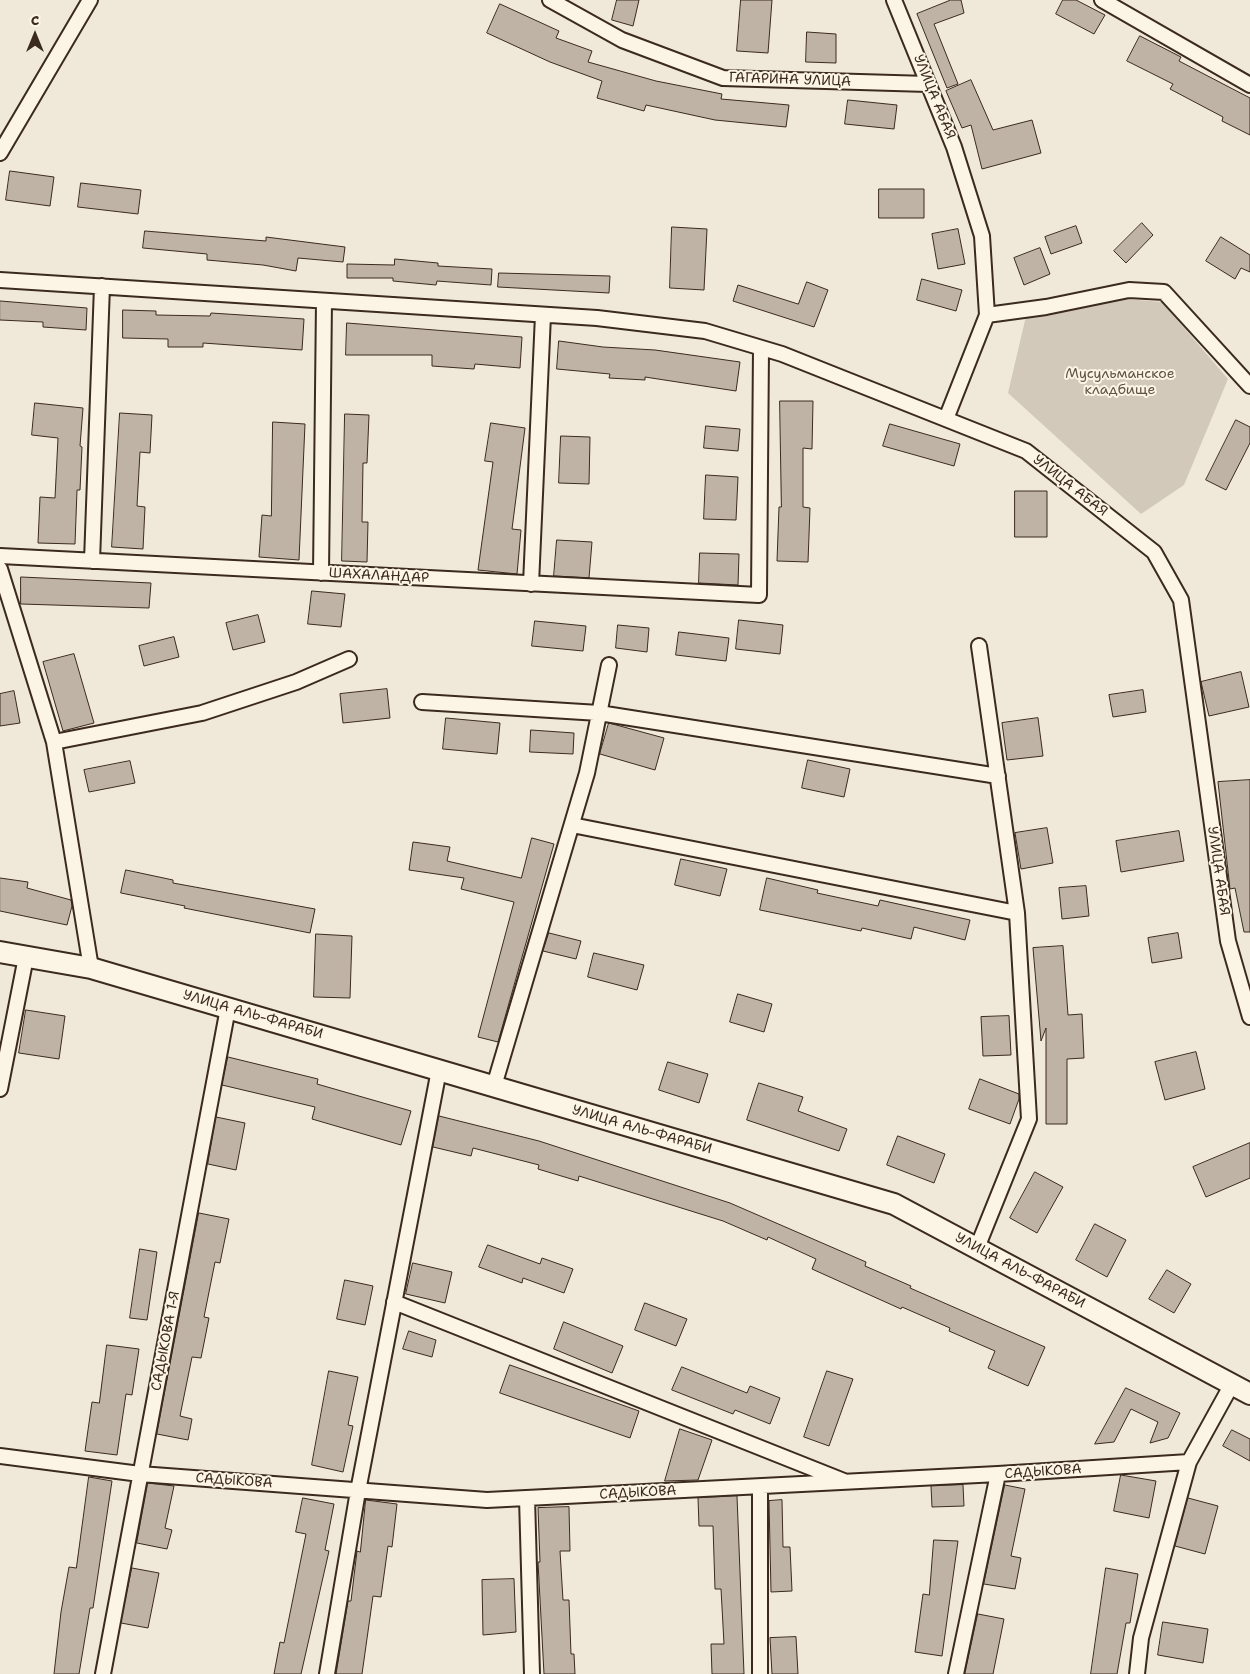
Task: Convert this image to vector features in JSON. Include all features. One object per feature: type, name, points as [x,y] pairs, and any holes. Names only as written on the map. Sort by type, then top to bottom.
[{"type":"main road","name":"УЛИЦА АЛЬ-ФАРАБИ","points":[[0,952],[91,968],[894,1204],[1250,1394]]},
{"type":"street","points":[[0,153],[90,0]]},
{"type":"street","name":"ГАГАРИНА УЛИЦА","points":[[550,0],[622,40],[723,78],[928,84]]},
{"type":"street","name":"УЛИЦА АБАЯ","points":[[894,0],[954,148],[982,236],[987,315],[946,419],[1026,451],[1154,552],[1181,600],[1228,941],[1250,1017]]},
{"type":"street","points":[[1102,0],[1250,85]]},
{"type":"street","points":[[0,280],[597,318],[704,331],[782,354],[946,419]]},
{"type":"street","points":[[92,561],[102,286]]},
{"type":"street","points":[[987,315],[1046,307],[1129,290],[1164,292],[1250,386]]},
{"type":"street","points":[[320,573],[324,300]]},
{"type":"street","points":[[531,584],[543,315]]},
{"type":"street","name":"ШАХАЛАНДАР","points":[[0,556],[759,596],[761,348]]},
{"type":"street","points":[[0,569],[54,742],[91,968]]},
{"type":"street","points":[[977,1248],[1029,1118],[1017,913],[979,646]]},
{"type":"street","points":[[54,742],[202,713],[296,682],[349,659]]},
{"type":"street","points":[[494,1086],[587,773],[609,665]]},
{"type":"street","points":[[422,702],[599,713],[998,776]]},
{"type":"street","points":[[572,825],[1017,913]]},
{"type":"street","points":[[0,1089],[26,957]]},
{"type":"street","name":"САДЫКОВА 1-Я","points":[[103,1674],[228,1008]]},
{"type":"street","points":[[327,1674],[358,1491],[439,1070]]},
{"type":"street","points":[[394,1302],[848,1482]]},
{"type":"street","points":[[1137,1674],[1141,1638],[1189,1462],[1232,1384]]},
{"type":"street","name":"САДЫКОВА","points":[[0,1456],[140,1474],[487,1500],[760,1487],[1189,1462]]},
{"type":"street","points":[[956,1674],[998,1474]]},
{"type":"street","points":[[760,1487],[760,1674]]},
{"type":"street","points":[[527,1498],[532,1674]]},
{"type":"green space","name":"Мусульманское кладбище","points":[[1076,295],[1162,302],[1228,379],[1184,485],[1141,514],[1008,393],[1026,316]]},
{"type":"building","points":[[617,0],[639,0],[633,26],[612,20]]},
{"type":"building","points":[[741,0],[772,0],[768,53],[737,51]]},
{"type":"building","points":[[951,0],[961,0],[964,13],[934,24],[958,84],[947,88],[917,14]]},
{"type":"building","points":[[1063,0],[1076,0],[1105,15],[1094,34],[1056,14]]},
{"type":"building","points":[[500,4],[559,31],[556,38],[592,51],[588,62],[656,81],[722,94],[721,99],[789,105],[786,127],[715,120],[646,105],[644,111],[597,98],[602,81],[550,62],[487,33]]},
{"type":"building","points":[[807,32],[836,34],[836,63],[806,62]]},
{"type":"building","points":[[1140,36],[1181,57],[1179,61],[1250,98],[1250,135],[1222,121],[1223,117],[1170,89],[1173,84],[1127,61]]},
{"type":"building","points":[[971,80],[993,130],[1032,120],[1041,153],[982,169],[971,125],[962,128],[946,91]]},
{"type":"building","points":[[848,100],[897,105],[894,129],[845,124]]},
{"type":"building","points":[[10,171],[54,177],[50,206],[6,200]]},
{"type":"building","points":[[81,183],[141,190],[138,214],[78,207]]},
{"type":"building","points":[[879,189],[924,189],[924,218],[879,218]]},
{"type":"building","points":[[1142,223],[1153,235],[1126,263],[1114,251]]},
{"type":"building","points":[[1076,226],[1082,243],[1051,254],[1045,237]]},
{"type":"building","points":[[672,227],[707,229],[704,290],[670,288]]},
{"type":"building","points":[[958,229],[965,264],[938,269],[932,234]]},
{"type":"building","points":[[145,231],[266,241],[266,237],[345,247],[343,262],[298,258],[296,271],[263,265],[207,260],[207,254],[143,248]]},
{"type":"building","points":[[1221,237],[1250,255],[1250,272],[1241,268],[1235,279],[1206,261]]},
{"type":"building","points":[[1040,248],[1050,274],[1024,285],[1014,258]]},
{"type":"building","points":[[395,259],[438,263],[438,266],[492,269],[491,285],[437,281],[436,285],[393,281],[393,278],[347,278],[347,264],[394,265]]},
{"type":"building","points":[[499,273],[610,276],[609,293],[498,287]]},
{"type":"building","points":[[922,279],[962,290],[956,311],[917,300]]},
{"type":"building","points":[[807,282],[828,290],[814,327],[733,301],[738,285],[798,304]]},
{"type":"building","points":[[0,301],[87,308],[86,330],[43,327],[43,322],[0,320]]},
{"type":"building","points":[[123,310],[156,311],[156,315],[210,316],[211,313],[304,319],[302,350],[203,343],[203,347],[168,347],[168,339],[123,338]]},
{"type":"building","points":[[347,323],[522,337],[520,368],[475,364],[474,369],[432,366],[432,355],[346,355]]},
{"type":"building","points":[[559,341],[603,347],[655,350],[740,362],[736,391],[645,377],[645,380],[609,378],[610,374],[557,369]]},
{"type":"building","points":[[780,401],[813,401],[812,449],[803,448],[803,507],[810,508],[808,562],[777,561],[779,507],[781,507]]},
{"type":"building","points":[[35,403],[83,408],[80,446],[82,447],[80,490],[77,490],[75,544],[38,543],[40,497],[55,498],[58,438],[32,435]]},
{"type":"building","points":[[120,413],[152,415],[150,453],[140,452],[137,506],[145,507],[143,549],[112,547]]},
{"type":"building","points":[[345,414],[369,415],[367,463],[363,463],[362,522],[368,522],[367,562],[342,561]]},
{"type":"building","points":[[1236,420],[1250,427],[1250,443],[1226,490],[1206,480]]},
{"type":"building","points":[[273,422],[305,424],[299,560],[259,557],[262,515],[271,516]]},
{"type":"building","points":[[491,423],[525,428],[512,529],[521,530],[517,574],[478,570],[493,462],[485,461]]},
{"type":"building","points":[[890,424],[960,444],[954,466],[883,446]]},
{"type":"building","points":[[706,426],[740,429],[738,451],[704,448]]},
{"type":"building","points":[[561,436],[590,437],[589,484],[559,483]]},
{"type":"building","points":[[706,475],[738,477],[736,520],[704,519]]},
{"type":"building","points":[[1015,491],[1047,491],[1047,537],[1015,537]]},
{"type":"building","points":[[557,540],[592,542],[589,578],[554,576]]},
{"type":"building","points":[[700,553],[739,554],[738,585],[699,583]]},
{"type":"building","points":[[21,577],[151,583],[149,608],[21,604]]},
{"type":"building","points":[[312,591],[345,594],[341,627],[308,624]]},
{"type":"building","points":[[258,615],[265,642],[233,650],[226,623]]},
{"type":"building","points":[[739,620],[783,625],[780,654],[736,649]]},
{"type":"building","points":[[535,621],[586,626],[583,651],[532,646]]},
{"type":"building","points":[[618,625],[649,628],[647,652],[616,648]]},
{"type":"building","points":[[679,632],[729,638],[726,661],[676,655]]},
{"type":"building","points":[[174,637],[179,657],[144,666],[139,646]]},
{"type":"building","points":[[74,654],[94,723],[63,731],[43,662]]},
{"type":"building","points":[[1241,672],[1249,707],[1209,716],[1201,682]]},
{"type":"building","points":[[387,689],[390,718],[343,723],[340,694]]},
{"type":"building","points":[[1143,690],[1146,712],[1113,717],[1109,695]]},
{"type":"building","points":[[14,691],[20,723],[0,726],[0,694]]},
{"type":"building","points":[[446,718],[500,723],[497,754],[443,749]]},
{"type":"building","points":[[1038,718],[1043,756],[1007,760],[1002,723]]},
{"type":"building","points":[[609,723],[664,738],[655,770],[600,754]]},
{"type":"building","points":[[531,730],[574,733],[573,754],[530,752]]},
{"type":"building","points":[[808,760],[850,769],[844,797],[802,788]]},
{"type":"building","points":[[130,761],[135,783],[89,792],[84,770]]},
{"type":"building","points":[[1250,780],[1250,932],[1244,932],[1235,888],[1230,889],[1218,782]]},
{"type":"building","points":[[1047,828],[1053,863],[1021,869],[1015,833]]},
{"type":"building","points":[[1179,831],[1184,861],[1121,872],[1116,841]]},
{"type":"building","points":[[532,838],[554,844],[498,1042],[478,1037],[514,902],[461,889],[464,878],[409,870],[413,842],[450,847],[447,861],[521,878]]},
{"type":"building","points":[[681,859],[727,869],[720,896],[675,885]]},
{"type":"building","points":[[126,870],[173,880],[173,883],[315,909],[310,933],[184,908],[185,906],[121,893]]},
{"type":"building","points":[[0,878],[28,882],[27,888],[71,900],[72,906],[67,925],[0,911]]},
{"type":"building","points":[[767,878],[818,890],[817,893],[878,906],[880,900],[970,920],[965,940],[914,927],[911,939],[862,928],[861,931],[760,910]]},
{"type":"building","points":[[1086,886],[1089,916],[1062,919],[1059,888]]},
{"type":"building","points":[[549,933],[581,941],[576,959],[543,951]]},
{"type":"building","points":[[1178,933],[1182,958],[1152,963],[1148,938]]},
{"type":"building","points":[[316,934],[352,936],[350,998],[314,997]]},
{"type":"building","points":[[1063,946],[1068,1015],[1082,1014],[1084,1058],[1067,1059],[1067,1124],[1046,1124],[1046,1028],[1041,1041],[1033,948]]},
{"type":"building","points":[[594,953],[644,965],[637,990],[588,977]]},
{"type":"building","points":[[738,994],[772,1004],[764,1032],[730,1022]]},
{"type":"building","points":[[26,1010],[65,1016],[59,1059],[19,1053]]},
{"type":"building","points":[[1009,1016],[1011,1055],[983,1056],[981,1017]]},
{"type":"building","points":[[1196,1052],[1205,1089],[1165,1100],[1155,1062]]},
{"type":"building","points":[[228,1057],[318,1079],[317,1084],[411,1111],[401,1145],[312,1119],[315,1107],[222,1085]]},
{"type":"building","points":[[668,1062],[708,1074],[699,1103],[659,1090]]},
{"type":"building","points":[[980,1079],[1019,1094],[1010,1124],[969,1109]]},
{"type":"building","points":[[759,1083],[803,1097],[798,1111],[847,1129],[839,1151],[747,1120]]},
{"type":"building","points":[[439,1116],[539,1141],[730,1203],[866,1262],[865,1266],[911,1286],[910,1288],[1045,1347],[1028,1386],[988,1368],[995,1351],[949,1331],[950,1328],[902,1307],[901,1309],[812,1269],[816,1259],[768,1237],[767,1240],[723,1221],[579,1176],[578,1181],[538,1169],[539,1165],[473,1148],[471,1156],[433,1147]]},
{"type":"building","points":[[216,1117],[245,1123],[236,1170],[208,1164]]},
{"type":"building","points":[[898,1136],[945,1154],[934,1183],[887,1165]]},
{"type":"building","points":[[1250,1143],[1250,1178],[1206,1197],[1193,1167]]},
{"type":"building","points":[[1035,1172],[1063,1187],[1037,1233],[1010,1218]]},
{"type":"building","points":[[199,1213],[229,1219],[220,1263],[215,1262],[204,1317],[209,1318],[201,1358],[192,1357],[180,1416],[192,1419],[188,1440],[157,1434]]},
{"type":"building","points":[[1095,1224],[1126,1240],[1107,1277],[1076,1260]]},
{"type":"building","points":[[488,1245],[540,1264],[542,1258],[573,1269],[564,1293],[523,1278],[522,1283],[479,1267]]},
{"type":"building","points":[[140,1249],[157,1252],[147,1320],[130,1318]]},
{"type":"building","points":[[413,1263],[452,1272],[445,1303],[406,1294]]},
{"type":"building","points":[[1167,1270],[1191,1284],[1174,1313],[1149,1299]]},
{"type":"building","points":[[345,1280],[373,1286],[365,1325],[337,1319]]},
{"type":"building","points":[[645,1303],[687,1319],[676,1346],[635,1330]]},
{"type":"building","points":[[564,1322],[623,1346],[612,1373],[554,1349]]},
{"type":"building","points":[[409,1331],[436,1340],[432,1357],[403,1349]]},
{"type":"building","points":[[107,1345],[139,1349],[132,1395],[126,1394],[117,1455],[85,1451],[92,1402],[99,1403]]},
{"type":"building","points":[[510,1365],[639,1411],[630,1438],[500,1393]]},
{"type":"building","points":[[682,1367],[747,1393],[750,1386],[780,1398],[770,1424],[735,1410],[733,1414],[672,1390]]},
{"type":"building","points":[[329,1371],[358,1377],[348,1425],[353,1426],[343,1472],[312,1465]]},
{"type":"building","points":[[827,1371],[853,1379],[829,1446],[804,1437]]},
{"type":"building","points":[[1126,1388],[1180,1413],[1168,1438],[1150,1443],[1158,1422],[1131,1409],[1114,1442],[1095,1444]]},
{"type":"building","points":[[680,1429],[712,1440],[698,1480],[665,1481]]},
{"type":"building","points":[[1232,1430],[1250,1439],[1250,1461],[1223,1446]]},
{"type":"building","points":[[1121,1475],[1156,1481],[1149,1518],[1114,1511]]},
{"type":"building","points":[[89,1477],[112,1481],[93,1608],[90,1608],[79,1674],[54,1674],[61,1612],[69,1567],[76,1568]]},
{"type":"building","points":[[148,1483],[174,1486],[165,1528],[172,1530],[167,1549],[137,1543]]},
{"type":"building","points":[[963,1485],[964,1506],[932,1507],[931,1486]]},
{"type":"building","points":[[1005,1485],[1025,1489],[1011,1556],[1021,1558],[1015,1589],[984,1584]]},
{"type":"building","points":[[737,1496],[744,1674],[712,1674],[711,1644],[724,1644],[721,1589],[715,1589],[713,1526],[699,1526],[698,1498]]},
{"type":"building","points":[[303,1498],[334,1504],[325,1550],[329,1551],[301,1674],[274,1674],[280,1642],[284,1643],[306,1534],[296,1532]]},
{"type":"building","points":[[1188,1498],[1218,1506],[1205,1554],[1175,1546]]},
{"type":"building","points":[[366,1500],[397,1504],[392,1547],[388,1546],[381,1597],[373,1596],[362,1674],[336,1674],[348,1601],[351,1601],[357,1551],[360,1552]]},
{"type":"building","points":[[782,1500],[783,1547],[790,1547],[792,1591],[771,1592],[769,1501]]},
{"type":"building","points":[[569,1507],[570,1551],[560,1551],[563,1600],[569,1600],[571,1654],[574,1654],[575,1674],[544,1674],[538,1562],[540,1562],[538,1508]]},
{"type":"building","points":[[934,1540],[958,1541],[942,1656],[915,1652],[923,1594],[929,1595]]},
{"type":"building","points":[[132,1568],[159,1573],[148,1628],[121,1623]]},
{"type":"building","points":[[1106,1568],[1138,1574],[1130,1623],[1126,1623],[1117,1674],[1091,1674]]},
{"type":"building","points":[[514,1579],[516,1632],[483,1635],[482,1580]]},
{"type":"building","points":[[978,1614],[1004,1619],[993,1674],[965,1674]]},
{"type":"building","points":[[1163,1622],[1208,1629],[1203,1663],[1158,1655]]},
{"type":"building","points":[[796,1637],[798,1674],[772,1674],[770,1638]]}]
